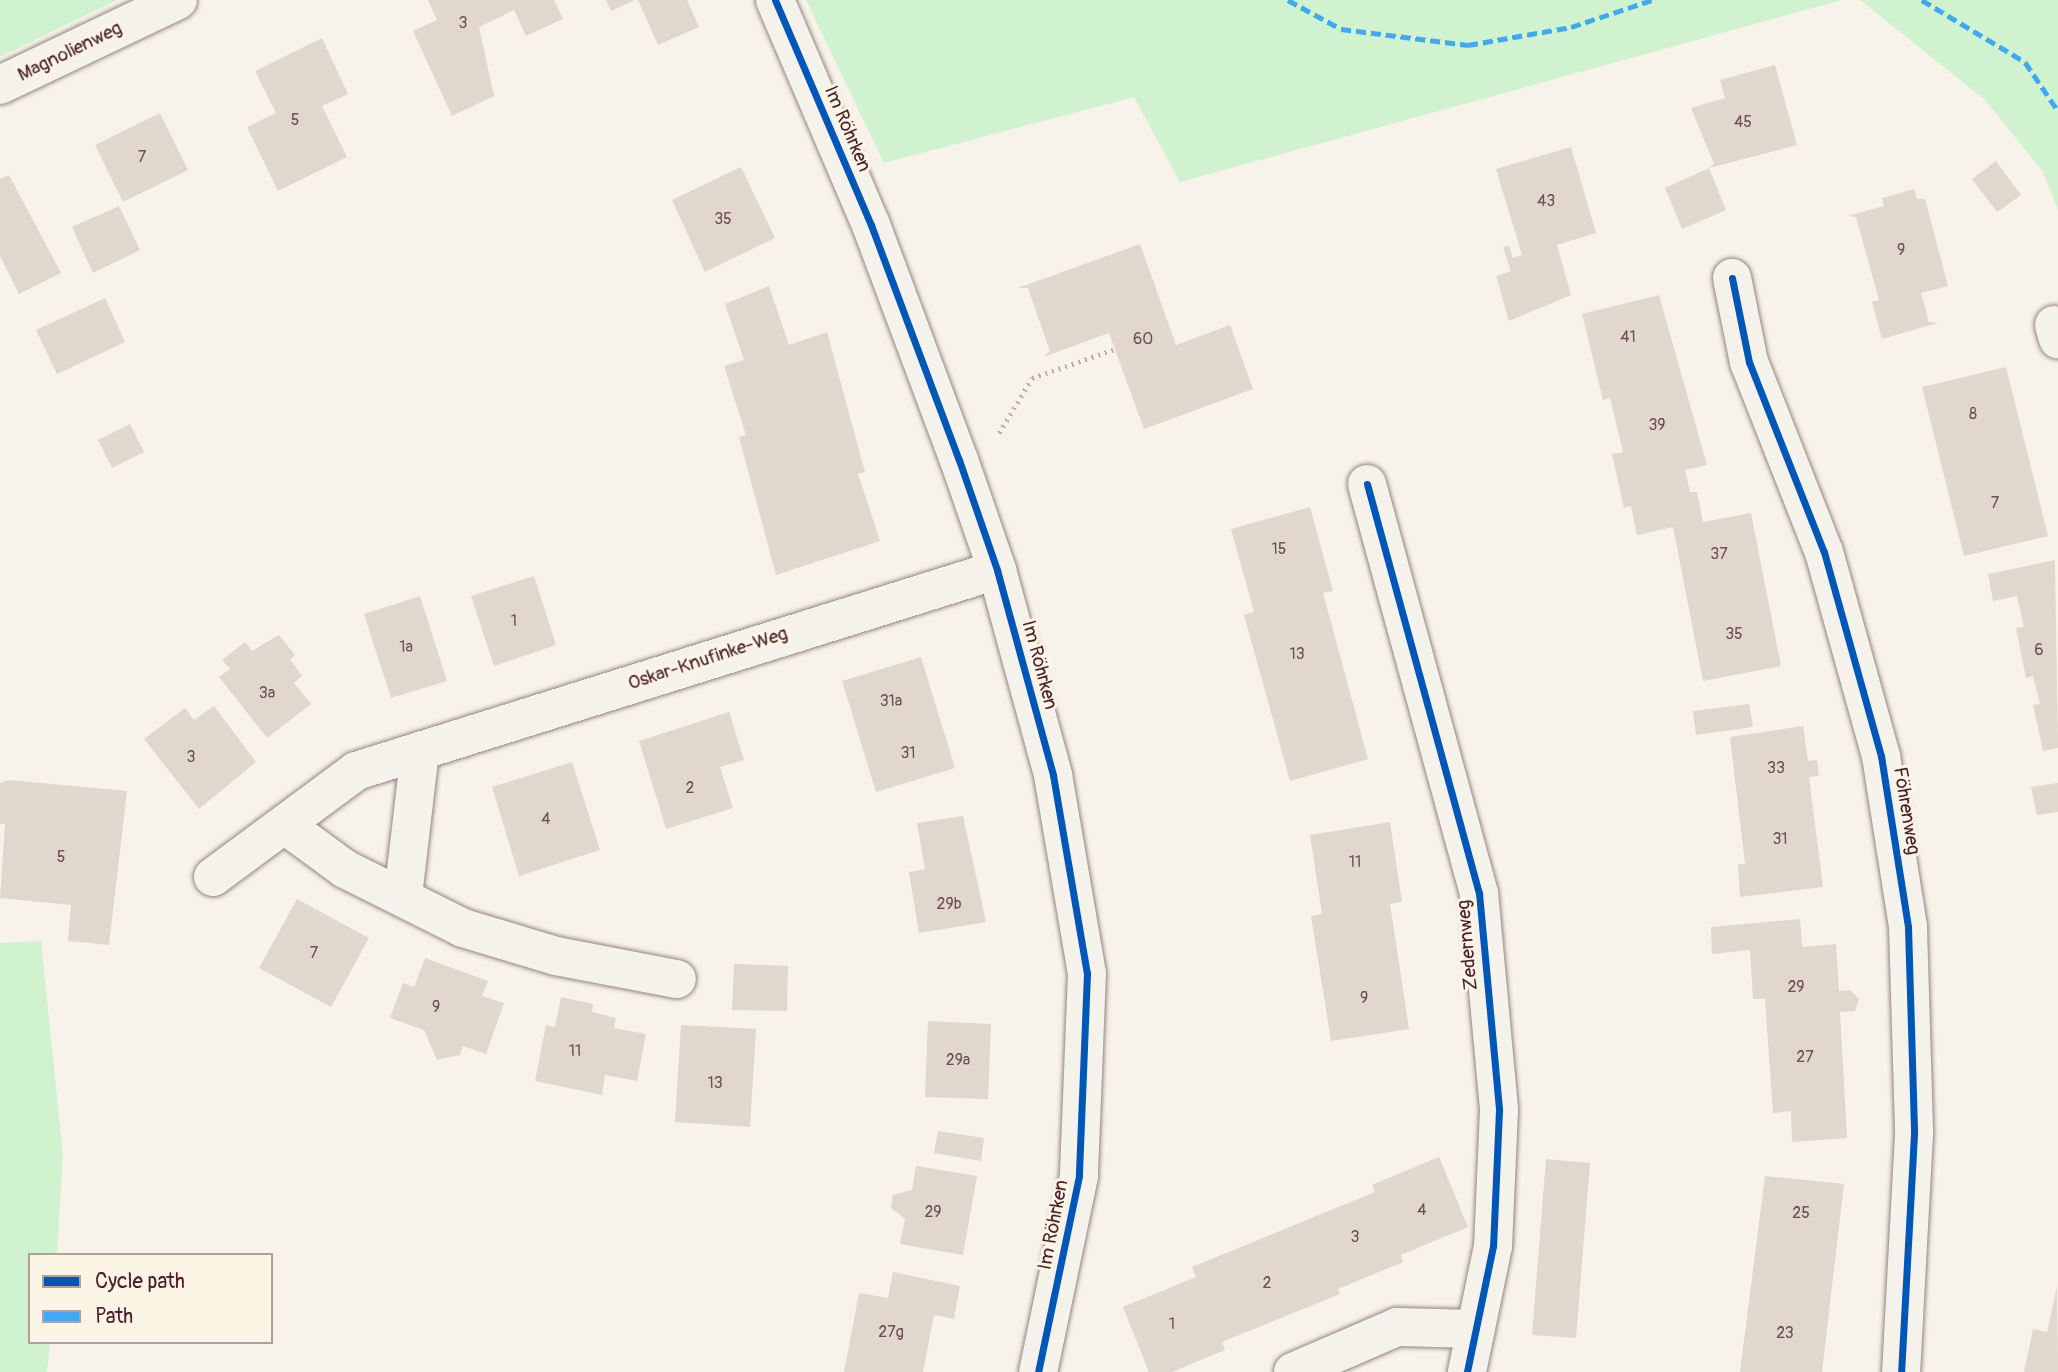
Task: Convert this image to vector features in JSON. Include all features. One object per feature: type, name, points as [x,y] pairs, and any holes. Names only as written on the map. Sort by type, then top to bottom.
[{"type":"street","name":"Magnolienweg","points":[[0,85],[178,0]]},
{"type":"street","name":"Im Röhrken","points":[[775,0],[880,248],[959,460],[997,570],[1053,775],[1087,973],[1079,1175],[1038,1372]]},
{"type":"street","name":"Föhrenweg","points":[[1732,278],[1749,362],[1824,552],[1884,769],[1908,927],[1914,1134],[1901,1372]]},
{"type":"street","name":"Zedernweg","points":[[1367,484],[1479,892],[1499,1110],[1493,1246],[1467,1372]]},
{"type":"street","name":"Oskar-Knufinke-Weg","points":[[213,877],[356,771],[997,570]]},
{"type":"street","points":[[402,896],[420,751]]},
{"type":"street","points":[[285,825],[345,869],[463,928],[556,956],[677,979]]},
{"type":"street","points":[[1293,1372],[1398,1327],[1476,1329]]},
{"type":"path","points":[[959,460],[990,447],[1032,379],[1115,349]]},
{"type":"green space","points":[[0,0],[117,0],[0,57]]},
{"type":"green space","points":[[806,0],[1842,0],[1180,182],[1134,97],[884,163]]},
{"type":"green space","points":[[1860,0],[2058,0],[2058,210],[2043,172],[1985,100]]},
{"type":"green space","points":[[41,941],[63,1155],[57,1253],[28,1253],[28,1344],[50,1344],[47,1372],[0,1372],[0,943]]},
{"type":"building","points":[[428,0],[554,0],[563,19],[526,36],[514,10],[479,27],[494,96],[452,116],[413,31],[437,20]]},
{"type":"building","points":[[606,0],[635,0],[611,11]]},
{"type":"building","points":[[638,0],[687,0],[699,27],[658,45]]},
{"type":"building","points":[[322,38],[348,94],[322,106],[347,157],[278,191],[247,127],[276,113],[255,71]]},
{"type":"building","points":[[1775,65],[1797,145],[1709,168],[1714,164],[1691,108],[1725,98],[1720,80]]},
{"type":"building","points":[[160,113],[188,170],[123,202],[95,145]]},
{"type":"building","points":[[1571,147],[1596,233],[1557,245],[1571,295],[1509,321],[1496,276],[1511,271],[1503,247],[1509,246],[1513,258],[1522,255],[1496,169]]},
{"type":"building","points":[[1996,161],[2021,195],[1997,212],[1972,179]]},
{"type":"building","points":[[741,167],[775,238],[705,272],[672,200]]},
{"type":"building","points":[[1709,168],[1726,210],[1682,229],[1665,188]]},
{"type":"building","points":[[9,175],[61,273],[19,294],[0,256],[0,179]]},
{"type":"building","points":[[1914,189],[1917,199],[1925,199],[1948,286],[1921,293],[1929,322],[1938,323],[1882,339],[1872,302],[1879,300],[1856,217],[1848,216],[1884,206],[1882,198]]},
{"type":"building","points":[[119,206],[140,250],[93,273],[72,227]]},
{"type":"building","points":[[1140,244],[1176,345],[1230,325],[1253,389],[1144,429],[1109,333],[1043,357],[1050,351],[1028,288],[1018,288]]},
{"type":"building","points":[[769,286],[789,345],[827,332],[865,472],[858,474],[880,541],[776,575],[739,437],[746,435],[724,366],[744,360],[725,304]]},
{"type":"building","points":[[1659,295],[1707,465],[1685,470],[1690,492],[1697,492],[1703,522],[1751,513],[1781,666],[1703,681],[1673,527],[1637,535],[1631,506],[1624,508],[1612,454],[1623,452],[1610,398],[1603,400],[1582,314]]},
{"type":"building","points":[[105,298],[125,342],[57,374],[36,330]]},
{"type":"building","points":[[2006,367],[2048,536],[1964,556],[1922,387]]},
{"type":"building","points":[[130,424],[144,452],[112,468],[98,440]]},
{"type":"building","points":[[1310,507],[1333,591],[1323,593],[1368,759],[1290,781],[1244,615],[1254,612],[1231,529]]},
{"type":"building","points":[[2055,560],[2058,748],[2043,751],[2033,705],[2040,704],[2033,676],[2026,678],[2016,628],[2024,627],[2017,596],[1993,601],[1988,574]]},
{"type":"building","points":[[534,576],[556,645],[494,666],[471,596]]},
{"type":"building","points":[[420,596],[447,681],[391,698],[364,614]]},
{"type":"building","points":[[279,635],[295,655],[290,659],[302,676],[294,683],[311,704],[267,738],[219,677],[230,669],[222,660],[245,642],[252,651]]},
{"type":"building","points":[[921,657],[955,768],[876,792],[842,681]]},
{"type":"building","points":[[1749,704],[1753,727],[1696,735],[1693,711]]},
{"type":"building","points":[[214,706],[256,762],[199,809],[144,739],[185,708],[194,720]]},
{"type":"building","points":[[729,712],[744,760],[720,767],[733,808],[666,829],[639,741]]},
{"type":"building","points":[[1803,726],[1808,761],[1817,760],[1819,776],[1809,777],[1823,887],[1740,897],[1738,864],[1745,864],[1730,737]]},
{"type":"building","points":[[572,762],[600,850],[519,876],[492,787]]},
{"type":"building","points":[[9,780],[127,791],[109,945],[68,941],[71,905],[0,898],[5,824],[0,824],[0,783]]},
{"type":"building","points":[[2058,783],[2058,812],[2037,815],[2031,787]]},
{"type":"building","points":[[963,816],[986,922],[919,933],[909,872],[925,869],[917,823]]},
{"type":"building","points":[[1390,822],[1402,902],[1390,904],[1409,1029],[1331,1041],[1311,916],[1322,914],[1310,835]]},
{"type":"building","points":[[297,899],[369,938],[331,1007],[259,968]]},
{"type":"building","points":[[1800,919],[1802,947],[1836,944],[1839,991],[1850,990],[1859,999],[1855,1011],[1840,1012],[1847,1138],[1792,1142],[1791,1111],[1773,1113],[1765,999],[1753,999],[1750,950],[1712,954],[1711,927]]},
{"type":"building","points":[[425,958],[488,981],[482,996],[504,1003],[486,1054],[463,1046],[460,1055],[437,1060],[424,1030],[390,1018],[403,983],[414,987]]},
{"type":"building","points":[[734,964],[788,966],[787,1011],[732,1010]]},
{"type":"building","points":[[561,997],[593,1004],[592,1012],[616,1018],[614,1028],[646,1034],[637,1081],[605,1075],[602,1095],[535,1081],[546,1025],[555,1027]]},
{"type":"building","points":[[928,1021],[991,1024],[988,1099],[925,1097]]},
{"type":"building","points":[[681,1025],[756,1029],[750,1127],[675,1122]]},
{"type":"building","points":[[938,1131],[984,1138],[981,1161],[934,1153]]},
{"type":"building","points":[[1439,1157],[1468,1227],[1401,1255],[1403,1262],[1338,1289],[1340,1294],[1222,1342],[1225,1350],[1172,1372],[1149,1372],[1123,1307],[1196,1277],[1192,1267],[1375,1192],[1372,1185]]},
{"type":"building","points":[[1546,1159],[1590,1163],[1576,1338],[1532,1335]]},
{"type":"building","points":[[916,1166],[977,1176],[963,1255],[900,1244],[905,1219],[891,1208],[893,1195],[912,1190]]},
{"type":"building","points":[[1765,1176],[1844,1184],[1822,1372],[1740,1372]]},
{"type":"building","points":[[893,1272],[960,1286],[954,1319],[934,1315],[923,1372],[844,1372],[859,1293],[888,1298]]},
{"type":"building","points":[[2057,1286],[2058,1372],[2024,1372],[2033,1329],[2047,1332]]},
{"type":"marked path","points":[[1288,0],[1341,29],[1468,45],[1571,27],[1652,0]]},
{"type":"marked path","points":[[1922,0],[2025,62],[2058,111]]},
{"type":"cycle path","points":[[775,0],[871,225],[959,460],[997,570],[1053,775],[1087,973],[1079,1176],[1038,1372]]},
{"type":"cycle path","points":[[1732,278],[1749,362],[1824,552],[1881,756],[1908,927],[1914,1134],[1901,1372]]},
{"type":"cycle path","points":[[1367,484],[1479,893],[1499,1110],[1493,1246],[1467,1372]]}]
